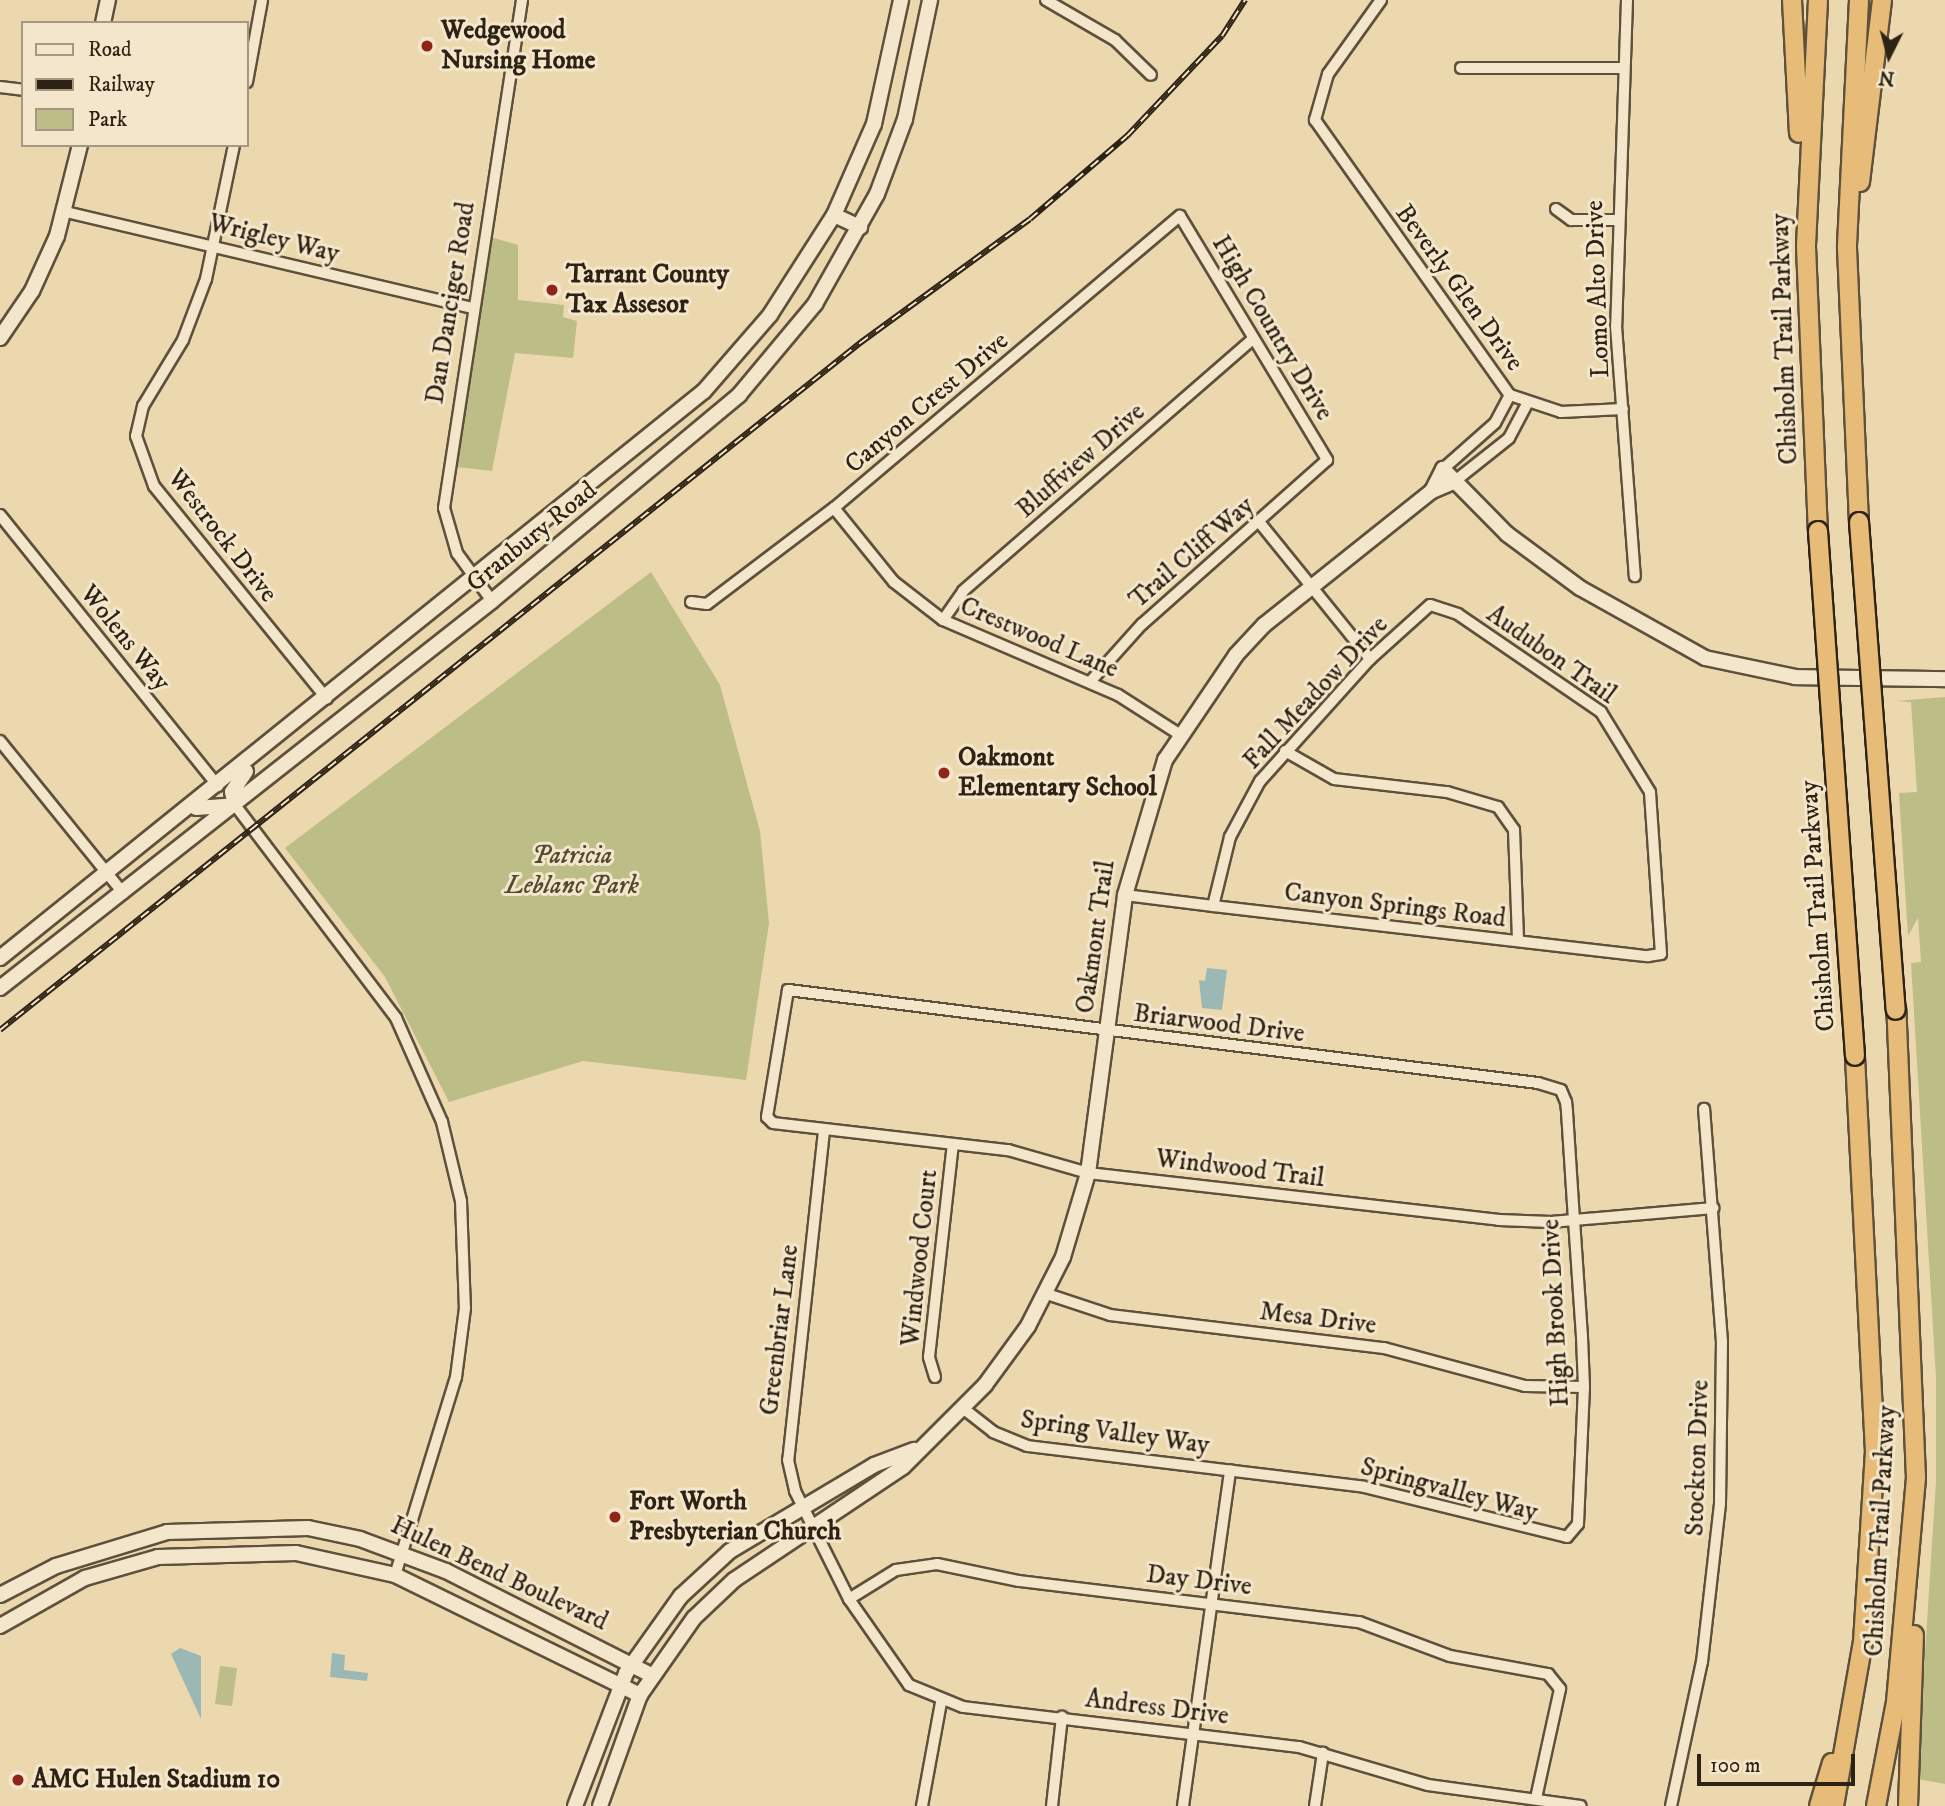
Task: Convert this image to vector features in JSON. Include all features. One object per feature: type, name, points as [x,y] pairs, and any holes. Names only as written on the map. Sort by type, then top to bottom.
[{"type":"highway","points":[[1792,0],[1806,247]]},
{"type":"highway","name":"Chisholm Trail Parkway","points":[[1818,0],[1806,247],[1818,531],[1855,1056],[1875,1452],[1856,1690],[1834,1806]]},
{"type":"highway","name":"Chisholm Trail Parkway","points":[[1859,0],[1848,346],[1896,1010],[1914,1357],[1913,1536],[1896,1702],[1876,1806]]},
{"type":"highway","points":[[1848,346],[1867,98],[1882,0]]},
{"type":"highway","points":[[1908,1806],[1913,1536]]},
{"type":"highway","points":[[1819,1806],[1856,1690]]},
{"type":"street","points":[[103,21],[108,0]]},
{"type":"street","points":[[248,77],[262,0]]},
{"type":"street","name":"Dan Danciger Road","points":[[492,601],[457,553],[444,508],[472,308],[522,0]]},
{"type":"street","name":"Granbury Road","points":[[0,958],[476,580],[689,406],[770,315],[834,215],[874,124],[901,0]]},
{"type":"street","name":"Granbury Road","points":[[0,988],[492,601],[707,425],[798,326],[860,227],[905,118],[930,0]]},
{"type":"street","points":[[1046,0],[1115,40],[1151,75]]},
{"type":"street","name":"Beverly Glen Drive","points":[[1381,0],[1328,74],[1315,107],[1315,120],[1416,270],[1510,395],[1561,412],[1623,409]]},
{"type":"street","name":"Lomo Alto Drive","points":[[1626,0],[1620,68],[1615,220],[1623,409],[1635,576]]},
{"type":"street","points":[[1461,68],[1620,68]]},
{"type":"street","points":[[0,87],[21,90]]},
{"type":"street","points":[[0,338],[32,291],[66,212],[80,147]]},
{"type":"street","name":"Westrock Drive","points":[[234,147],[214,245],[193,318],[137,424],[141,463],[327,699]]},
{"type":"street","points":[[1556,209],[1571,220],[1615,220]]},
{"type":"street","name":"Wrigley Way","points":[[66,212],[472,308]]},
{"type":"street","points":[[834,215],[860,227]]},
{"type":"street","name":"High Country Drive","points":[[1180,216],[1327,460]]},
{"type":"street","name":"Canyon Crest Drive","points":[[691,602],[707,604],[834,508],[1180,216]]},
{"type":"street","name":"Bluffview Drive","points":[[943,620],[963,591],[1253,339]]},
{"type":"street","name":"Oakmont Trail","points":[[1432,491],[1443,470],[1495,423],[1510,395]]},
{"type":"street","name":"Oakmont Trail","points":[[575,1806],[619,1686],[631,1663],[698,1579],[802,1506],[914,1450],[964,1409],[1009,1355],[1047,1294],[1088,1173],[1125,895],[1151,794],[1180,734],[1236,655],[1432,491],[1455,481],[1509,438],[1528,402]]},
{"type":"street","points":[[689,406],[707,425]]},
{"type":"street","name":"Trail Cliff Way","points":[[1090,682],[1133,632],[1260,523],[1327,460]]},
{"type":"street","points":[[1443,470],[1507,534],[1580,589],[1705,658],[1795,677],[1945,679]]},
{"type":"street","name":"Crestwood Lane","points":[[834,508],[894,582],[943,620],[1090,682],[1180,734]]},
{"type":"street","name":"Wolens Way","points":[[0,515],[218,786]]},
{"type":"street","points":[[1260,523],[1370,659]]},
{"type":"street","name":"Fall Meadow Drive","points":[[1213,906],[1238,818],[1285,751],[1370,659],[1430,605],[1440,603]]},
{"type":"street","name":"Audubon Trail","points":[[1440,603],[1572,689],[1619,734],[1650,792],[1661,954]]},
{"type":"street","points":[[0,741],[123,893]]},
{"type":"street","points":[[1285,751],[1334,779],[1447,792],[1498,807],[1514,830],[1518,941]]},
{"type":"street","points":[[259,753],[232,792],[235,805],[396,1018],[452,1159],[465,1234],[465,1308],[448,1409],[394,1575]]},
{"type":"street","points":[[185,812],[220,801],[235,805]]},
{"type":"street","name":"Canyon Springs Road","points":[[1125,895],[1518,941],[1661,954]]},
{"type":"street","name":"Briarwood Drive","points":[[767,1117],[788,990],[1561,1090]]},
{"type":"street","name":"High Brook Drive","points":[[1561,1090],[1574,1220],[1584,1387],[1573,1533]]},
{"type":"street","name":"Stockton Drive","points":[[1671,1806],[1702,1662],[1720,1504],[1722,1342],[1704,1109]]},
{"type":"street","name":"Windwood Trail","points":[[767,1117],[824,1131],[1024,1154],[1088,1173],[1499,1220],[1574,1220],[1713,1208]]},
{"type":"street","name":"Greenbriar Lane","points":[[814,1530],[790,1477],[788,1440],[824,1131]]},
{"type":"street","name":"Windwood Court","points":[[935,1377],[929,1357],[953,1144]]},
{"type":"street","name":"Mesa Drive","points":[[1047,1294],[1110,1315],[1384,1348],[1525,1386],[1584,1387]]},
{"type":"street","name":"Spring Valley Way","points":[[964,1409],[992,1432],[1027,1446],[1230,1470]]},
{"type":"street","name":"Oakmont Trail","points":[[600,1806],[640,1695],[651,1675],[712,1599],[903,1467],[914,1450]]},
{"type":"street","points":[[1183,1806],[1191,1732],[1214,1604],[1230,1470]]},
{"type":"street","name":"Springvalley Way","points":[[1230,1470],[1392,1492],[1560,1539],[1573,1533]]},
{"type":"street","name":"Hulen Bend Boulevard","points":[[0,1595],[56,1566],[165,1532],[290,1526],[402,1552],[651,1675]]},
{"type":"street","name":"Andress Drive","points":[[814,1530],[849,1599],[895,1671],[941,1702],[1191,1732],[1323,1753],[1428,1785],[1581,1806]]},
{"type":"street","points":[[165,1532],[168,1556]]},
{"type":"street","points":[[148,1537],[148,1559]]},
{"type":"street","name":"Hulen Bend Boulevard","points":[[0,1626],[85,1578],[148,1559],[168,1556],[296,1553],[394,1575],[640,1695]]},
{"type":"street","name":"Day Drive","points":[[849,1599],[924,1562],[1019,1581],[1359,1622],[1450,1656],[1548,1674],[1559,1695],[1536,1798]]},
{"type":"street","points":[[922,1806],[941,1702]]},
{"type":"street","points":[[1052,1806],[1062,1717]]},
{"type":"street","points":[[1315,1806],[1323,1753]]},
{"type":"green space","points":[[484,235],[518,245],[518,300],[564,305],[563,317],[577,321],[573,358],[515,353],[492,471],[448,466]]},
{"type":"green space","name":"Patricia Leblanc Park","points":[[651,572],[720,685],[760,831],[769,923],[746,1080],[583,1061],[449,1102],[385,977],[285,848]]},
{"type":"green space","points":[[1945,697],[1945,1784],[1917,1779],[1936,1481],[1936,1378],[1911,963],[1921,962],[1918,918],[1908,936],[1899,793],[1917,792],[1911,702],[1896,701]]},
{"type":"green space","points":[[220,1666],[237,1668],[232,1706],[215,1704]]},
{"type":"water","points":[[1207,968],[1227,970],[1222,1010],[1202,1008],[1199,980],[1205,981]]},
{"type":"water","points":[[180,1648],[201,1656],[201,1719],[171,1654]]},
{"type":"water","points":[[332,1653],[345,1655],[344,1670],[368,1673],[367,1681],[330,1677]]},
{"type":"railway","points":[[0,1030],[860,343],[1030,219],[1127,136],[1222,36],[1245,0]]},
{"type":"place","name":"Wedgewood Nursing Home","points":[[427,46]]},
{"type":"place","name":"Tarrant County Tax Assesor","points":[[552,290]]},
{"type":"place","name":"Oakmont Elementary School","points":[[944,773]]},
{"type":"place","name":"Fort Worth Presbyterian Church","points":[[615,1517]]},
{"type":"place","name":"AMC Hulen Stadium 10","points":[[18,1780]]}]
